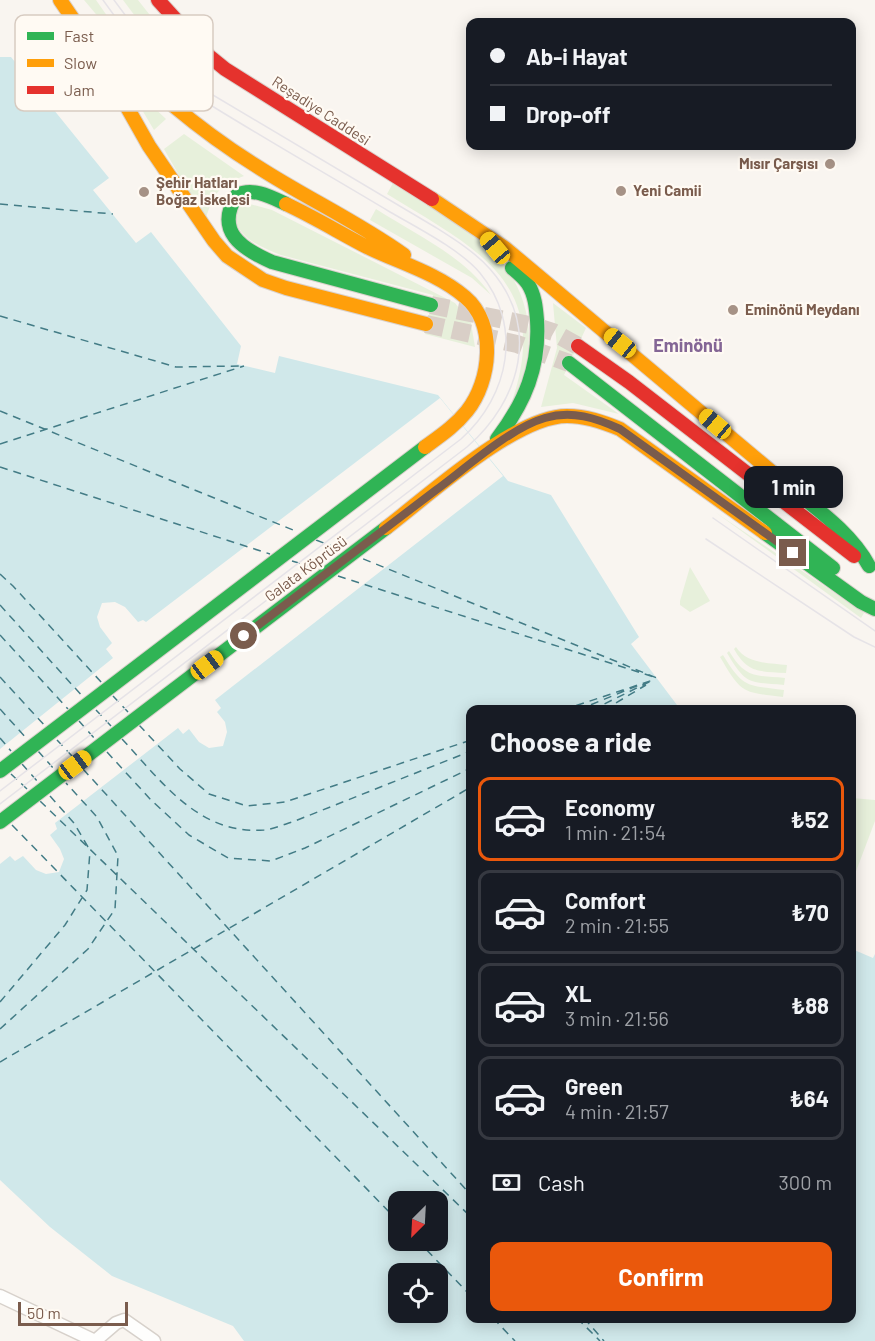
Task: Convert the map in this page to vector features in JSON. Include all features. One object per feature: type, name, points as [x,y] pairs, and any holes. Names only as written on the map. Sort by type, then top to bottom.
[{"type":"main road","points":[[60,0],[70,15]]},
{"type":"main road","points":[[66,0],[80,15]]},
{"type":"main road","name":"Reşadiye Caddesi","points":[[158,0],[171,15]]},
{"type":"main road","name":"Reşadiye Caddesi","points":[[213,60],[481,231]]},
{"type":"main road","points":[[129,111],[149,146],[214,241],[227,256],[263,280],[286,288],[426,324]]},
{"type":"main road","points":[[178,111],[283,183],[392,246],[418,268]]},
{"type":"main road","points":[[418,268],[393,260],[259,193],[246,192],[237,195],[228,213],[231,233],[240,244],[268,260],[431,305]]},
{"type":"main road","points":[[481,231],[528,284],[536,302],[539,342],[536,370],[529,390],[517,412],[488,450]]},
{"type":"main road","points":[[481,231],[505,248],[839,528],[860,550],[872,568]]},
{"type":"main road","name":"Galata Köprüsü","points":[[0,771],[459,421],[470,410],[483,382],[486,363],[485,334],[476,309],[469,300],[418,268]]},
{"type":"main road","points":[[578,346],[629,382],[845,550],[872,568]]},
{"type":"main road","points":[[569,363],[844,576],[875,603]]},
{"type":"main road","points":[[488,450],[543,418],[568,415],[597,418],[620,429],[861,602],[875,609]]},
{"type":"main road","name":"Galata Köprüsü","points":[[0,822],[488,450]]},
{"type":"street","points":[[0,1296],[95,1341],[116,1323],[124,1320],[154,1341]]},
{"type":"green space","points":[[84,0],[96,0],[106,15],[97,15]]},
{"type":"green space","points":[[123,0],[138,0],[150,15],[134,15]]},
{"type":"green space","points":[[143,111],[158,111],[166,119],[154,130]]},
{"type":"green space","points":[[184,134],[244,176],[222,187],[211,204],[205,221],[164,149]]},
{"type":"green space","points":[[393,183],[475,234],[508,270],[519,290],[526,311],[529,333],[528,355],[522,378],[512,401],[522,360],[522,326],[513,297],[497,273],[476,252],[449,232],[387,194]]},
{"type":"green space","points":[[250,204],[272,210],[455,303],[471,323],[475,347],[425,334],[433,295],[281,255],[252,241],[241,231],[234,216],[241,206]]},
{"type":"green space","points":[[376,209],[453,257],[480,281],[491,295],[472,278],[370,220]]},
{"type":"green space","points":[[553,303],[586,328],[564,375],[619,414],[573,403],[541,407],[557,348]]},
{"type":"green space","points":[[715,512],[864,613],[861,618]]},
{"type":"green space","points":[[690,567],[710,601],[690,612],[680,605],[680,601]]},
{"type":"green space","points":[[736,647],[752,660],[787,665],[786,673],[756,670],[750,667],[739,657],[734,649]]},
{"type":"green space","points":[[729,651],[746,671],[759,676],[785,678],[784,685],[750,680],[733,663],[727,653]]},
{"type":"green space","points":[[723,655],[742,680],[754,686],[784,690],[783,697],[759,694],[744,689],[727,669],[720,657]]},
{"type":"green space","points":[[856,798],[875,800],[875,821],[856,871]]},
{"type":"water","points":[[0,57],[11,57],[15,62],[15,111],[55,111],[109,178],[93,190],[136,243],[151,232],[241,346],[237,364],[275,373],[279,356],[438,395],[508,481],[551,495],[639,637],[631,644],[677,705],[466,705],[466,1323],[856,1323],[856,951],[873,958],[875,954],[875,1341],[244,1341],[233,1326],[112,1276],[50,1227],[0,1180]]},
{"type":"pier","points":[[440,398],[503,476],[215,700],[221,708],[217,712],[225,722],[227,732],[223,746],[209,748],[199,742],[189,729],[183,734],[178,728],[55,823],[57,829],[50,835],[64,859],[59,872],[46,874],[36,870],[23,856],[15,861],[10,856],[0,864],[0,749],[113,658],[106,649],[112,643],[100,627],[97,617],[102,603],[115,602],[125,607],[138,622],[143,620],[146,622]]},
{"type":"ferry route","points":[[0,204],[113,214]]},
{"type":"ferry route","points":[[0,316],[176,367],[240,366]]},
{"type":"ferry route","points":[[0,444],[244,366]]},
{"type":"ferry route","points":[[0,411],[298,532]]},
{"type":"ferry route","points":[[0,467],[270,554]]},
{"type":"ferry route","points":[[316,540],[342,550]]},
{"type":"ferry route","points":[[338,576],[657,678],[361,558]]},
{"type":"ferry route","points":[[292,561],[319,569]]},
{"type":"ferry route","points":[[0,574],[102,683]]},
{"type":"ferry route","points":[[0,605],[84,698]]},
{"type":"ferry route","points":[[0,635],[68,709]]},
{"type":"ferry route","points":[[0,677],[46,727]]},
{"type":"ferry route","points":[[578,705],[656,679]]},
{"type":"ferry route","points":[[602,705],[651,681]]},
{"type":"ferry route","points":[[590,705],[639,685]]},
{"type":"ferry route","points":[[612,705],[646,685]]},
{"type":"ferry route","points":[[113,696],[128,712]]},
{"type":"ferry route","points":[[0,709],[27,739]]},
{"type":"ferry route","points":[[96,710],[111,726]]},
{"type":"ferry route","points":[[79,721],[96,740]]},
{"type":"ferry route","points":[[139,725],[180,769],[209,794],[247,806],[285,802],[466,742]]},
{"type":"ferry route","points":[[0,738],[11,751]]},
{"type":"ferry route","points":[[122,739],[167,788],[201,815],[220,824],[241,829],[264,830],[295,821],[466,753]]},
{"type":"ferry route","points":[[57,740],[72,756]]},
{"type":"ferry route","points":[[38,751],[55,770]]},
{"type":"ferry route","points":[[107,752],[151,800],[189,835],[228,858],[271,861],[305,848],[466,770]]},
{"type":"ferry route","points":[[22,764],[39,783]]},
{"type":"ferry route","points":[[83,769],[466,1190]]},
{"type":"ferry route","points":[[11,774],[27,789]]},
{"type":"ferry route","points":[[0,1029],[88,949],[115,909],[118,856],[97,817],[66,783]]},
{"type":"ferry route","points":[[0,1062],[466,790]]},
{"type":"ferry route","points":[[50,796],[74,823],[88,847]]},
{"type":"ferry route","points":[[40,801],[466,1212]]},
{"type":"ferry route","points":[[12,825],[388,1211]]},
{"type":"ferry route","points":[[0,1002],[65,925],[87,890],[90,851]]},
{"type":"ferry route","points":[[428,1251],[466,1291]]},
{"type":"ferry route","points":[[498,1323],[515,1341]]},
{"type":"ferry route","points":[[582,1323],[600,1341]]},
{"type":"ferry route","points":[[588,1323],[604,1341]]},
{"type":"tunnel","points":[[431,305],[534,326],[553,332],[578,346]]},
{"type":"tunnel","points":[[426,324],[517,344],[569,363]]},
{"type":"tram line","points":[[103,0],[114,15]]},
{"type":"tram line","points":[[114,0],[125,15]]},
{"type":"tram line","points":[[0,804],[467,447],[486,428],[501,408],[518,362],[519,338],[516,315],[506,291],[478,257],[435,227],[213,95]]},
{"type":"tram line","points":[[0,791],[461,439],[478,421],[491,402],[500,381],[505,359],[506,337],[502,315],[494,293],[472,264],[438,240],[213,106]]},
{"type":"tram line","points":[[713,518],[875,631]]},
{"type":"tram line","points":[[706,539],[854,637],[875,647]]},
{"type":"traffic: fast","points":[[286,204],[256,192],[237,195],[231,208],[230,229],[242,245],[272,262],[431,305]]},
{"type":"traffic: fast","points":[[497,439],[523,397],[536,353],[537,320],[534,297],[526,282],[512,268]]},
{"type":"traffic: fast","points":[[569,363],[833,568]]},
{"type":"traffic: fast","points":[[0,771],[425,447]]},
{"type":"traffic: fast","points":[[785,483],[842,531],[869,566]]},
{"type":"traffic: fast","points":[[0,822],[386,528]]},
{"type":"traffic: fast","points":[[765,533],[861,602],[875,609]]},
{"type":"traffic: slow","points":[[60,0],[70,15]]},
{"type":"traffic: slow","points":[[129,111],[149,146],[214,241],[227,256],[263,280],[286,288],[426,324]]},
{"type":"traffic: slow","points":[[180,111],[235,152],[404,255]]},
{"type":"traffic: slow","points":[[432,199],[505,248],[785,483]]},
{"type":"traffic: slow","points":[[286,204],[367,247],[443,281],[465,297],[475,308],[486,337],[487,353],[481,384],[467,411],[425,447]]},
{"type":"traffic: slow","points":[[386,528],[448,478],[498,443],[546,419],[567,416],[594,420],[620,429],[765,533]]},
{"type":"traffic: jam","points":[[158,0],[172,15]]},
{"type":"traffic: jam","points":[[213,59],[432,199]]},
{"type":"traffic: jam","points":[[578,346],[629,382],[854,556]]},
{"type":"place","name":"Mısır Çarşısı","points":[[830,164]]},
{"type":"place","name":"Yeni Camii","points":[[621,191]]},
{"type":"place","name":"Şehir Hatları Boğaz İskelesi","points":[[144,192]]},
{"type":"place","name":"Eminönü Meydanı","points":[[733,310]]},
{"type":"district","name":"Eminönü","points":[[688,346]]},
{"type":"route","points":[[244,636],[488,450],[534,422],[554,416],[597,418],[620,429],[685,478],[793,553]]}]
